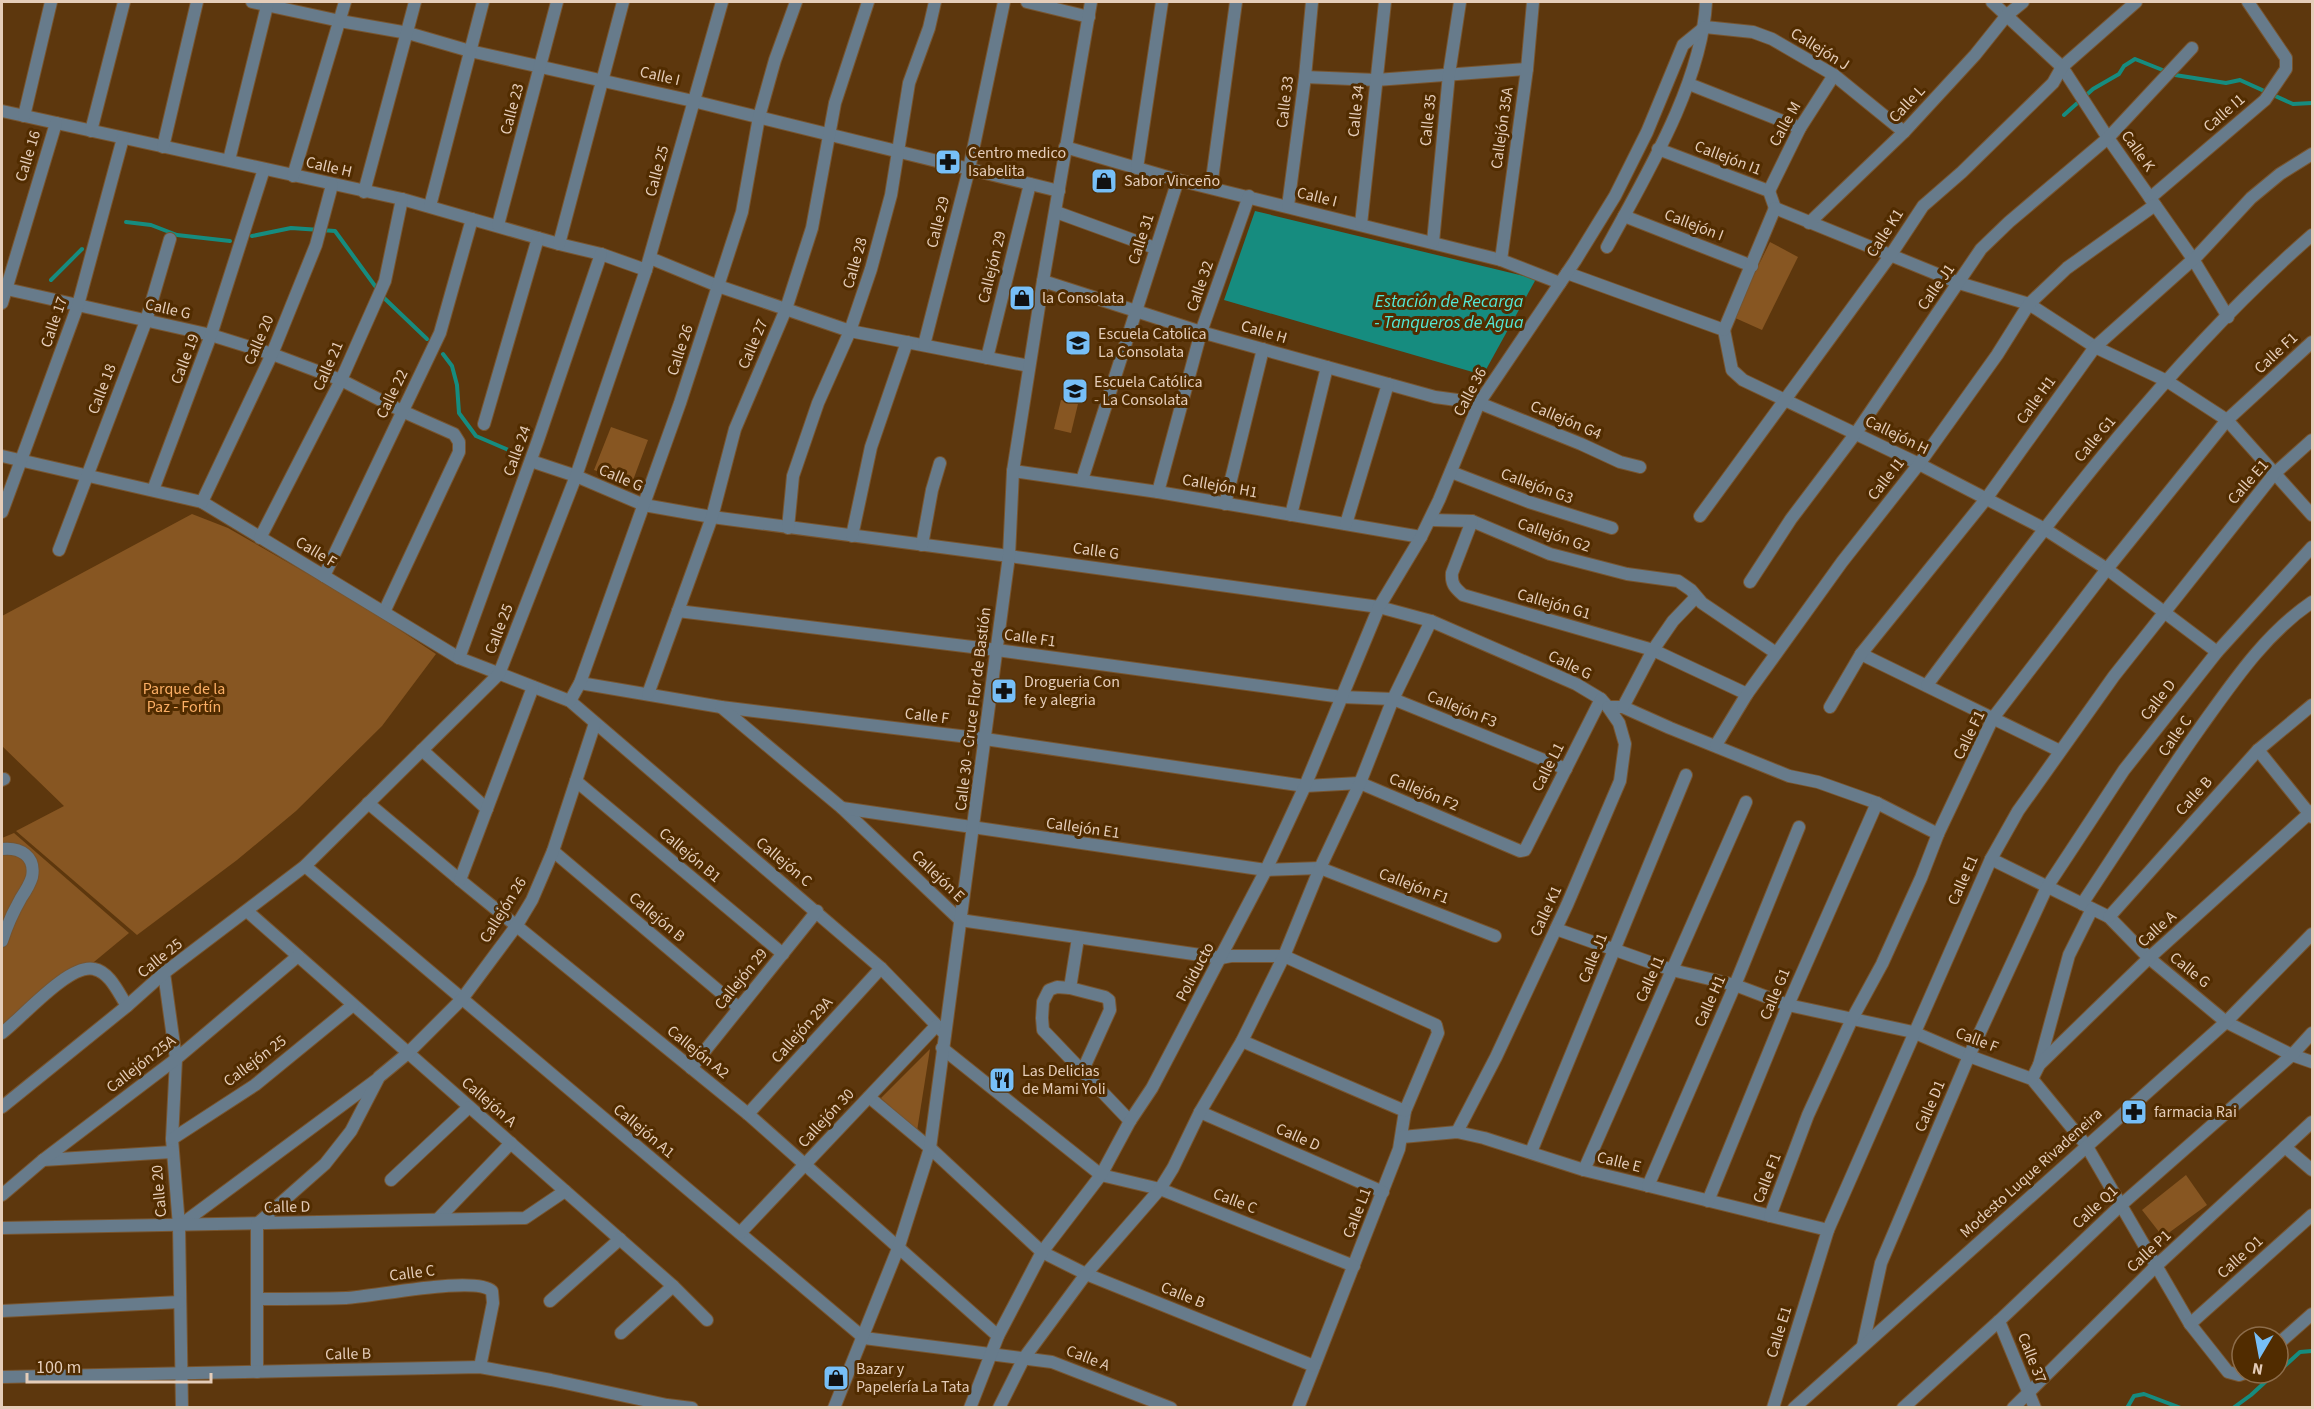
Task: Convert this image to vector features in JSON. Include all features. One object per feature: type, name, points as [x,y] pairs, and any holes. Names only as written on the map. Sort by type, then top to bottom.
[{"type":"street","points":[[24,116],[51,2]]},
{"type":"street","points":[[91,131],[124,2]]},
{"type":"street","points":[[164,147],[197,2]]},
{"type":"street","name":"Calle I","points":[[252,2],[268,3],[340,21],[408,33],[470,51],[693,101],[1059,191]]},
{"type":"street","points":[[293,176],[345,2]]},
{"type":"street","points":[[364,192],[416,2]]},
{"type":"street","points":[[430,206],[483,2]]},
{"type":"street","name":"Calle 23","points":[[498,225],[557,2]]},
{"type":"street","points":[[559,244],[623,2]]},
{"type":"street","name":"Calle 25","points":[[2,1107],[127,1006],[164,973],[305,866],[499,674],[576,476],[648,264],[722,2]]},
{"type":"street","name":"Calle 26","points":[[570,701],[580,683],[680,403],[742,212],[759,117],[775,60],[796,2]]},
{"type":"street","name":"Calle 27","points":[[648,694],[712,517],[735,429],[786,309],[812,228],[834,103],[867,2]]},
{"type":"street","name":"Calle 28","points":[[788,528],[793,476],[818,403],[850,331],[871,269],[891,195],[909,83],[935,2]]},
{"type":"street","name":"Calle 29","points":[[924,345],[969,169],[1004,2]]},
{"type":"street","points":[[1027,2],[1089,17]]},
{"type":"street","name":"Calle 30 - Cruce Flor de Bastión","points":[[834,1407],[864,1338],[899,1246],[930,1148],[942,1048],[940,1030],[974,829],[1009,556],[1013,471],[1090,2]]},
{"type":"street","points":[[1137,168],[1161,2]]},
{"type":"street","points":[[1211,187],[1236,2]]},
{"type":"street","name":"Calle 33","points":[[1288,206],[1305,77],[1312,2]]},
{"type":"street","name":"Calle 34","points":[[1361,224],[1385,2]]},
{"type":"street","name":"Calle 35","points":[[1433,242],[1449,74],[1460,2]]},
{"type":"street","name":"Callejón 35A","points":[[1501,260],[1527,69],[1533,2]]},
{"type":"street","points":[[1607,247],[1689,84],[1705,27],[1706,2]]},
{"type":"street","name":"Calle K","points":[[1992,2],[2062,67],[2108,138],[2193,259],[2228,317]]},
{"type":"street","name":"Calle L","points":[[1809,223],[1904,132],[1975,55],[2007,15],[2023,2]]},
{"type":"street","name":"Calle K1","points":[[1700,516],[1890,256],[1923,206],[1962,172],[2054,82],[2062,67],[2136,2]]},
{"type":"street","name":"Calle I1","points":[[1716,745],[1747,694],[1776,653],[1842,562],[1919,464],[1997,355],[2029,304],[2067,268],[2153,201],[2265,100],[2286,69],[2286,58],[2248,2]]},
{"type":"street","points":[[229,160],[268,3]]},
{"type":"street","name":"Callejón J","points":[[1705,27],[1753,32],[1772,39],[1834,75],[1904,132]]},
{"type":"street","name":"Calle 36","points":[[1421,537],[1479,403],[1615,196],[1647,132],[1683,45],[1705,27]]},
{"type":"street","name":"Calle J1","points":[[1750,582],[1791,519],[1856,433],[1981,249],[2009,222],[2108,138],[2192,48]]},
{"type":"street","points":[[1305,77],[1376,80],[1527,69]]},
{"type":"street","name":"Calle M","points":[[1769,191],[1800,128],[1834,75]]},
{"type":"street","points":[[1689,84],[1800,128]]},
{"type":"street","name":"Calle H","points":[[2,111],[402,199],[559,244],[648,264],[850,331],[1029,366]]},
{"type":"street","name":"Calle 16","points":[[2,303],[4,288],[56,123]]},
{"type":"street","name":"Calle 17","points":[[2,512],[78,305],[123,138]]},
{"type":"street","name":"Calle I","points":[[1065,147],[1178,180],[1433,242],[1563,278]]},
{"type":"street","name":"Callejón I1","points":[[1658,149],[1769,191],[1775,208]]},
{"type":"street","name":"Calle H1","points":[[1830,706],[1861,654],[1986,499],[2095,347],[2193,259],[2251,198],[2280,174],[2313,154]]},
{"type":"street","name":"Calle 19","points":[[153,490],[211,335],[264,169]]},
{"type":"street","name":"Calle 31","points":[[1082,480],[1178,180]]},
{"type":"street","name":"Callejón 29","points":[[987,358],[1030,184]]},
{"type":"street","name":"Calle 20","points":[[202,502],[272,354],[316,245],[332,185]]},
{"type":"street","name":"Calle 32","points":[[1158,492],[1201,332],[1249,196]]},
{"type":"street","name":"Calle 21","points":[[260,537],[341,380],[362,328],[375,305],[385,281],[402,199]]},
{"type":"street","points":[[1563,278],[1724,330],[1775,208],[1959,283],[2029,304],[2095,347],[2167,381],[2227,420],[2313,515]]},
{"type":"street","points":[[1056,212],[1155,248]]},
{"type":"street","name":"Callejón I","points":[[1624,216],[1752,266]]},
{"type":"street","name":"Calle 22","points":[[324,576],[440,333],[472,219]]},
{"type":"street","name":"Calle G1","points":[[1927,685],[2043,528],[2167,381],[2271,271],[2313,236]]},
{"type":"street","points":[[484,424],[538,238]]},
{"type":"street","name":"Calle 18","points":[[59,550],[146,321],[170,239]]},
{"type":"street","name":"Calle 24","points":[[459,658],[531,461],[601,254]]},
{"type":"street","name":"Calle H","points":[[1043,281],[1201,332],[1435,397],[1479,403]]},
{"type":"street","name":"Calle G","points":[[4,288],[211,335],[272,354],[341,380],[454,434],[459,442],[459,452],[384,612]]},
{"type":"street","name":"Callejón H","points":[[1724,330],[1732,370],[1743,380],[1919,464],[2043,528],[2107,569],[2217,652]]},
{"type":"street","points":[[852,536],[871,447],[907,342]]},
{"type":"street","name":"Calle F1","points":[[1770,1216],[1808,1115],[1851,1019],[1882,964],[1938,834],[1993,718],[2107,569],[2227,420],[2313,342]]},
{"type":"street","points":[[1225,504],[1263,349]]},
{"type":"street","points":[[1291,515],[1327,367]]},
{"type":"street","points":[[1346,524],[1388,384]]},
{"type":"street","name":"Callejón G4","points":[[1479,403],[1620,462],[1640,467]]},
{"type":"street","name":"Calle E1","points":[[1773,1407],[1828,1230],[1913,1032],[1991,859],[2018,811],[2164,611],[2274,474],[2313,440]]},
{"type":"street","name":"Calle F","points":[[2,456],[202,502],[459,658],[570,701],[595,723]]},
{"type":"street","name":"Calle G","points":[[531,461],[576,476],[644,505],[712,517],[1379,607],[1431,621],[1576,684],[1604,703]]},
{"type":"street","points":[[922,545],[932,490],[940,463]]},
{"type":"street","name":"Callejón H1","points":[[1013,471],[1158,492],[1421,537]]},
{"type":"street","name":"Callejón G3","points":[[1451,472],[1529,502],[1612,528]]},
{"type":"street","points":[[1430,520],[1472,521]]},
{"type":"street","name":"Callejón G2","points":[[1472,521],[1550,554],[1627,574],[1678,581],[1691,590],[1711,610],[1776,653]]},
{"type":"street","name":"Callejón G1","points":[[1472,521],[1452,573],[1451,582],[1463,595],[1653,650],[1747,694]]},
{"type":"street","name":"Poliducto","points":[[970,1407],[998,1336],[1042,1252],[1101,1175],[1130,1121],[1152,1088],[1221,958],[1266,870],[1305,786],[1379,607],[1421,537]]},
{"type":"street","name":"Calle D","points":[[2047,887],[2124,771],[2217,652],[2313,547]]},
{"type":"street","points":[[1623,707],[1653,650],[1673,621],[1696,597]]},
{"type":"street","name":"Calle C","points":[[2039,1065],[2069,955],[2087,907],[2178,759],[2246,663],[2299,611],[2313,602]]},
{"type":"street","name":"Calle F1","points":[[678,611],[997,650],[1342,697]]},
{"type":"street","points":[[999,1407],[1024,1358],[1086,1274],[1160,1189],[1173,1168],[1200,1112],[1242,1041],[1284,956],[1320,868],[1360,783],[1393,699],[1431,621]]},
{"type":"street","points":[[1861,654],[2060,751]]},
{"type":"street","name":"Calle F","points":[[580,683],[721,707],[986,740],[1305,786]]},
{"type":"street","points":[[460,880],[533,687]]},
{"type":"street","name":"Callejón F3","points":[[1342,697],[1393,699],[1566,769]]},
{"type":"street","points":[[1604,703],[1623,707],[1789,776],[1818,783],[1877,803],[1938,834]]},
{"type":"street","name":"Calle K1","points":[[1457,1132],[1496,1057],[1556,929],[1620,781],[1625,744],[1619,723],[1604,703]]},
{"type":"street","name":"Calle L1","points":[[1525,850],[1566,769],[1604,703]]},
{"type":"street","name":"Calle B","points":[[2109,918],[2258,750],[2313,705]]},
{"type":"street","name":"Callejón E","points":[[721,707],[842,808],[960,921],[1221,958],[1284,956]]},
{"type":"street","name":"Callejón 26","points":[[179,1226],[379,1077],[408,1053],[462,999],[517,925],[532,900],[553,851],[595,723]]},
{"type":"street","name":"Callejón C","points":[[595,723],[817,911],[881,968],[940,1030]]},
{"type":"street","points":[[422,750],[487,808]]},
{"type":"street","points":[[2258,750],[2312,814]]},
{"type":"street","name":"Calle J1","points":[[1531,1152],[1686,776]]},
{"type":"street","name":"Callejón B1","points":[[576,781],[783,954]]},
{"type":"street","name":"Callejón F2","points":[[1305,786],[1360,783],[1520,851],[1525,850]]},
{"type":"street","name":"Calle I1","points":[[1584,1170],[1746,802]]},
{"type":"street","name":"Callejón A2","points":[[368,803],[748,1114],[998,1336]]},
{"type":"street","name":"Calle G1","points":[[1708,1201],[1788,1005],[1877,803]]},
{"type":"street","name":"Callejón E1","points":[[842,808],[1266,870],[1320,868]]},
{"type":"street","name":"Calle A","points":[[2032,1079],[2039,1065],[2149,958],[2312,814]]},
{"type":"street","name":"Calle H1","points":[[1648,1186],[1735,985],[1799,827]]},
{"type":"street","points":[[2,849],[13,848],[25,852],[32,864],[32,879],[7,923],[2,941]]},
{"type":"street","name":"Callejón B","points":[[553,851],[739,1008]]},
{"type":"street","name":"Calle G","points":[[1991,859],[2109,918],[2149,958],[2226,1022],[2292,1055],[2313,1062]]},
{"type":"street","name":"Callejón A1","points":[[305,866],[864,1338]]},
{"type":"street","name":"Callejón F1","points":[[1320,868],[1495,936]]},
{"type":"street","name":"Calle D1","points":[[1863,1345],[1881,1263],[1969,1056],[2047,887]]},
{"type":"street","name":"Callejón A","points":[[247,911],[673,1286],[706,1320]]},
{"type":"street","name":"Callejón 29","points":[[691,1068],[817,911]]},
{"type":"street","name":"Calle F","points":[[1556,929],[1672,970],[1735,985],[1788,1005],[1913,1032],[2032,1079]]},
{"type":"street","name":"Modesto Luque Rivadeneira","points":[[1794,1407],[2226,1022],[2313,934]]},
{"type":"street","points":[[1070,988],[1078,938]]},
{"type":"street","name":"Callejón 25A","points":[[2,1195],[43,1160],[176,1059],[298,956]]},
{"type":"street","name":"Calle L1","points":[[1284,956],[1434,1022],[1438,1028],[1438,1033],[1405,1111],[1402,1137],[1383,1192],[1298,1407]]},
{"type":"street","name":"Callejón 29A","points":[[748,1114],[881,968]]},
{"type":"street","points":[[2,1034],[55,986],[82,969],[95,969],[108,978],[127,1006]]},
{"type":"street","name":"Calle 20","points":[[164,973],[176,1059],[172,1152],[179,1226],[182,1407]]},
{"type":"street","points":[[1082,1072],[1111,1005],[1105,997],[1057,987],[1049,990],[1043,1002],[1041,1018],[1043,1030],[1050,1040],[1130,1121]]},
{"type":"street","name":"Callejón 25","points":[[172,1139],[255,1085],[353,1005]]},
{"type":"street","name":"Callejón 30","points":[[740,1233],[868,1097],[940,1030]]},
{"type":"street","name":"Calle Q1","points":[[1903,1407],[1999,1321],[2121,1205],[2292,1055],[2313,1033]]},
{"type":"street","points":[[1242,1041],[1405,1111]]},
{"type":"street","points":[[942,1048],[1101,1175]]},
{"type":"street","name":"Callejón 26","points":[[257,1224],[326,1164],[342,1145],[379,1077]]},
{"type":"street","points":[[2032,1079],[2086,1145],[2190,1324],[2230,1373]]},
{"type":"street","points":[[868,1097],[930,1148],[1042,1252]]},
{"type":"street","points":[[391,1180],[469,1107]]},
{"type":"street","name":"Calle D","points":[[1200,1112],[1383,1192]]},
{"type":"street","name":"Calle P1","points":[[2013,1407],[2156,1266],[2313,1122]]},
{"type":"street","name":"Calle E","points":[[1402,1137],[1457,1132],[1531,1152],[1584,1170],[1828,1230]]},
{"type":"street","points":[[438,1220],[511,1143]]},
{"type":"street","points":[[2285,1147],[2313,1170]]},
{"type":"street","points":[[43,1160],[172,1152]]},
{"type":"street","name":"Calle C","points":[[1101,1175],[1160,1189],[1354,1266]]},
{"type":"street","name":"Calle D","points":[[2,1228],[525,1218],[565,1191]]},
{"type":"street","name":"Calle O1","points":[[2190,1324],[2313,1215]]},
{"type":"street","points":[[257,1224],[257,1372]]},
{"type":"street","points":[[550,1301],[620,1239]]},
{"type":"street","name":"Calle B","points":[[1042,1252],[1086,1274],[1314,1366]]},
{"type":"street","name":"Calle C","points":[[257,1299],[347,1298],[453,1285],[488,1287],[492,1291],[493,1303],[480,1367]]},
{"type":"street","points":[[621,1333],[673,1286]]},
{"type":"street","points":[[2,1311],[180,1302]]},
{"type":"street","points":[[2290,1334],[2313,1314]]},
{"type":"street","name":"Calle 37","points":[[1999,1321],[2035,1407]]},
{"type":"street","points":[[864,1338],[991,1354]]},
{"type":"street","name":"Calle A","points":[[991,1354],[1052,1362],[1171,1407]]},
{"type":"street","name":"Calle B","points":[[2,1377],[480,1367],[667,1405],[692,1407]]},
{"type":"green space","points":[[1770,242],[1798,257],[1762,330],[1733,317]]},
{"type":"green space","points":[[1061,400],[1078,404],[1071,433],[1054,429]]},
{"type":"green space","points":[[611,427],[648,440],[632,483],[594,470]]},
{"type":"green space","name":"Parque de la Paz - Fortín","points":[[192,514],[228,528],[362,605],[436,654],[382,726],[296,811],[237,860],[137,935],[16,831],[64,806],[2,746],[2,616]]},
{"type":"green space","points":[[14,833],[129,933],[2,1038],[2,838]]},
{"type":"green space","points":[[930,1049],[917,1131],[881,1098]]},
{"type":"green space","points":[[2186,1175],[2207,1205],[2163,1237],[2142,1210]]},
{"type":"water","name":"Estación de Recarga - Tanqueros de Agua","points":[[1255,211],[1536,279],[1483,375],[1224,300]]},
{"type":"waterway","points":[[2064,115],[2093,89],[2119,74],[2124,66],[2135,59],[2175,75],[2226,83],[2240,80],[2293,104],[2312,103]]},
{"type":"waterway","points":[[126,222],[151,225],[177,235],[230,241]]},
{"type":"waterway","points":[[252,236],[291,228],[335,231],[378,290]]},
{"type":"waterway","points":[[51,280],[82,249]]},
{"type":"waterway","points":[[382,296],[427,339]]},
{"type":"waterway","points":[[443,354],[452,366],[457,385],[459,413],[476,436],[511,451]]},
{"type":"waterway","points":[[2290,1361],[2300,1352],[2312,1351]]},
{"type":"waterway","points":[[2233,1408],[2262,1385]]},
{"type":"waterway","points":[[2127,1408],[2134,1396],[2144,1394],[2181,1408]]},
{"type":"place","name":"Centro medico Isabelita","points":[[948,162]]},
{"type":"place","name":"Sabor Vinceño","points":[[1104,181]]},
{"type":"place","name":"la Consolata","points":[[1022,298]]},
{"type":"place","name":"Escuela Catolica La Consolata","points":[[1078,343]]},
{"type":"place","name":"Escuela Católica - La Consolata","points":[[1075,391]]},
{"type":"place","name":"Drogueria Con fe y alegria","points":[[1004,691]]},
{"type":"place","name":"Las Delicias de Mami Yoli","points":[[1002,1080]]},
{"type":"place","name":"farmacia Rai","points":[[2134,1112]]},
{"type":"place","name":"Bazar y Papelería La Tata","points":[[836,1378]]}]
